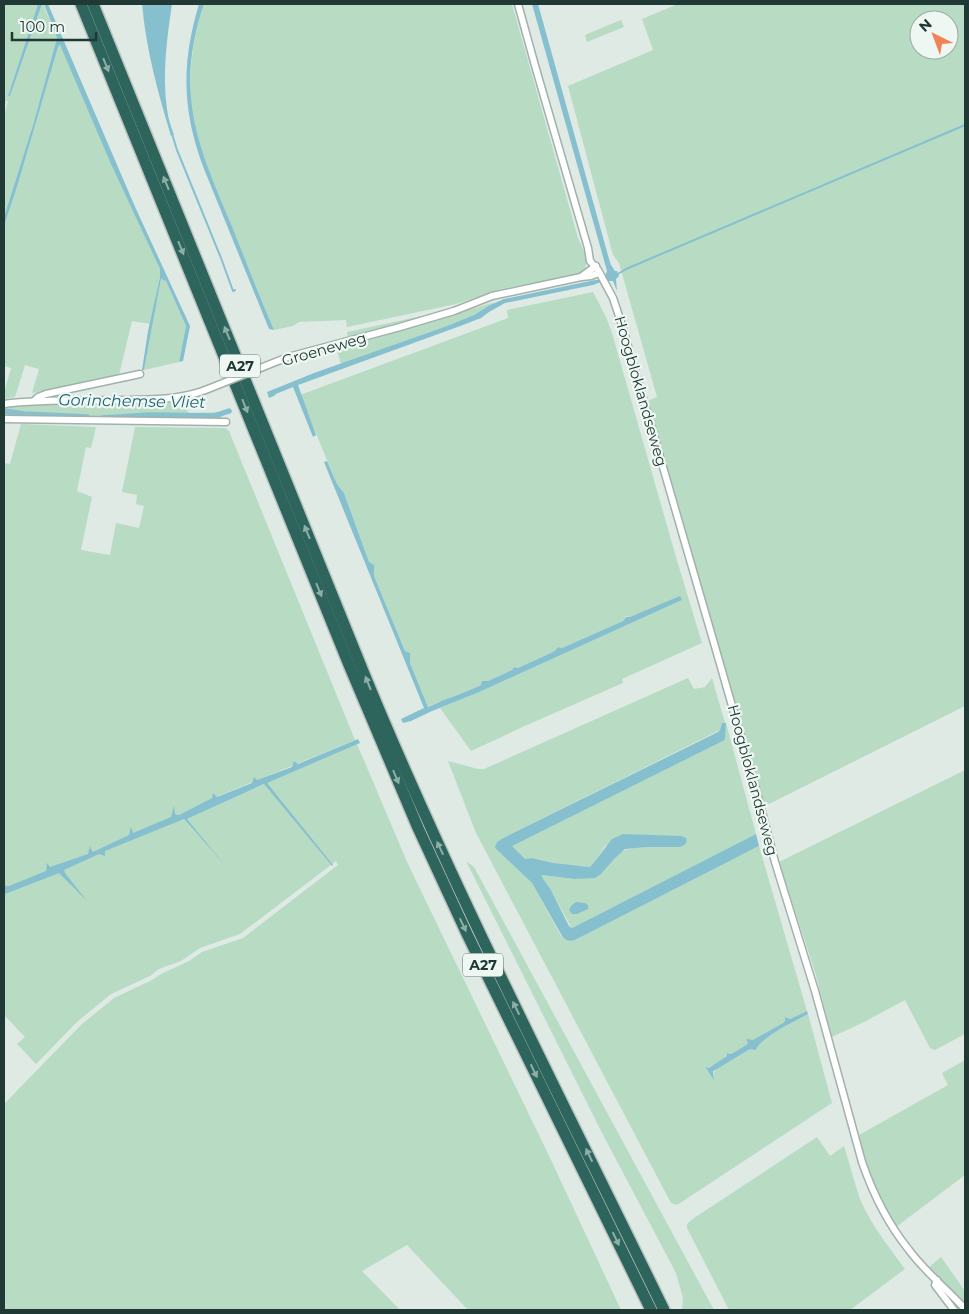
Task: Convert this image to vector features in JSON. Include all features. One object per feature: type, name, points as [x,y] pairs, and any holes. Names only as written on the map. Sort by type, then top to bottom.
[{"type":"highway","name":"A27","points":[[81,4],[349,665],[418,828],[651,1310]]},
{"type":"highway","name":"A27","points":[[93,4],[400,760],[460,892],[664,1310]]},
{"type":"highway","name":"A27","points":[[610,1199],[673,1310]]},
{"type":"street","name":"Hoogbloklandseweg","points":[[518,4],[590,260],[613,298],[621,322],[727,687],[775,862],[815,991],[862,1162],[881,1208],[897,1235],[909,1251],[965,1309]]},
{"type":"street","name":"Groeneweg","points":[[4,404],[34,401],[183,397],[288,357],[445,314],[492,296],[599,272]]},
{"type":"street","name":"Groeneweg","points":[[34,401],[46,394],[140,374]]},
{"type":"street","points":[[4,419],[226,422]]},
{"type":"street","name":"Hoogbloklandseweg","points":[[937,1280],[935,1285],[954,1310]]},
{"type":"green space","points":[[4,4],[38,4],[8,96],[10,96],[42,4],[57,38],[33,125],[4,217],[4,116],[8,101],[6,101],[4,108]]},
{"type":"green space","points":[[204,4],[512,4],[578,238],[588,260],[585,271],[575,275],[501,289],[456,304],[347,327],[346,320],[299,322],[293,326],[274,330],[210,173],[196,128],[191,97],[191,73],[197,26]]},
{"type":"green space","points":[[678,4],[965,4],[965,706],[765,806],[648,401],[657,397],[619,263],[613,255],[568,86],[653,50],[642,19]]},
{"type":"green space","points":[[621,20],[624,27],[587,42],[585,35]]},
{"type":"green space","points":[[60,45],[161,272],[150,324],[132,321],[119,375],[32,393],[39,369],[25,365],[15,397],[4,399],[11,368],[4,366],[4,226],[58,46]]},
{"type":"green space","points":[[161,279],[166,281],[186,326],[179,362],[144,370]]},
{"type":"green space","points":[[593,292],[612,333],[702,643],[622,679],[623,683],[471,751],[440,708],[682,600],[630,617],[626,616],[623,621],[562,648],[558,647],[555,651],[518,668],[514,667],[512,670],[485,681],[477,687],[428,707],[410,663],[409,653],[405,651],[374,576],[374,566],[369,562],[344,493],[337,484],[300,395],[508,318],[507,310]]},
{"type":"green space","points":[[495,302],[474,315],[447,326],[341,364],[336,347]]},
{"type":"green space","points":[[444,312],[348,338],[347,332]]},
{"type":"green space","points":[[172,402],[172,408],[186,408],[189,413],[220,412],[223,420],[4,417],[4,406],[20,404]]},
{"type":"green space","points":[[21,424],[96,427],[91,448],[86,447],[77,491],[92,497],[81,550],[110,555],[116,523],[139,528],[144,506],[136,504],[137,495],[122,492],[135,427],[225,428],[229,431],[355,740],[212,798],[179,815],[175,814],[173,820],[181,816],[229,870],[187,819],[265,784],[331,865],[240,934],[200,948],[181,961],[159,969],[150,976],[111,994],[78,1021],[36,1064],[17,1044],[25,1037],[4,1015],[4,463],[10,464]]},
{"type":"green space","points":[[688,678],[694,689],[705,687],[712,678],[725,723],[722,723],[720,730],[503,838],[497,842],[496,849],[532,883],[561,936],[567,940],[575,940],[759,846],[807,1011],[790,1019],[785,1017],[783,1023],[753,1041],[747,1040],[748,1043],[746,1045],[731,1054],[728,1053],[727,1056],[714,1066],[705,1068],[714,1079],[714,1071],[750,1049],[755,1049],[771,1035],[808,1014],[832,1103],[677,1205],[671,1203],[476,833],[448,761],[484,769]]},
{"type":"green space","points":[[726,723],[756,834],[572,928],[542,875],[574,879],[601,874],[611,861],[628,849],[680,847],[606,845],[589,867],[561,865],[535,859],[525,860],[512,845],[723,741]]},
{"type":"green space","points":[[357,744],[408,864],[621,1310],[468,1310],[407,1245],[362,1271],[400,1310],[4,1310],[4,1104],[81,1025],[114,998],[189,961],[202,952],[243,938],[338,865],[336,861],[332,864],[266,783]]},
{"type":"green space","points":[[965,770],[965,1034],[935,1050],[930,1048],[905,1000],[832,1037],[815,972],[779,862]]},
{"type":"green space","points":[[466,861],[474,867],[714,1310],[682,1310],[683,1298],[676,1273],[601,1131]]},
{"type":"green space","points":[[965,1060],[965,1175],[896,1227],[878,1194],[869,1171],[859,1135],[948,1085],[942,1073]]},
{"type":"green space","points":[[817,1137],[830,1156],[844,1146],[864,1209],[905,1269],[850,1310],[729,1310],[687,1228],[687,1224]]},
{"type":"green space","points":[[941,1257],[965,1291],[965,1303],[928,1268]]},
{"type":"water","points":[[38,4],[42,4],[10,96],[8,96]]},
{"type":"water","points":[[44,4],[48,4],[136,209],[190,326],[183,361],[179,362],[186,326],[166,281],[161,279],[144,370],[142,370],[160,269],[111,164],[60,45],[4,226],[4,217],[33,125],[57,38]]},
{"type":"water","points":[[142,4],[172,4],[165,69],[167,109],[174,135],[171,136],[153,71],[146,38]]},
{"type":"water","points":[[199,4],[204,4],[197,26],[190,73],[193,114],[212,178],[274,330],[269,329],[204,169],[191,127],[188,107],[187,67],[193,26]]},
{"type":"water","points":[[532,4],[538,4],[609,259],[619,276],[616,279],[617,291],[613,281],[607,281],[605,276],[607,271]]},
{"type":"water","points":[[601,280],[601,282],[505,303],[481,318],[298,385],[316,435],[313,437],[293,387],[269,398],[267,392],[314,373],[447,326],[474,315],[504,299]]},
{"type":"water","points":[[327,461],[337,484],[344,493],[369,562],[374,565],[374,576],[405,651],[410,653],[410,663],[428,707],[477,687],[481,685],[482,681],[488,681],[512,670],[514,667],[518,668],[555,651],[558,647],[562,648],[623,621],[626,617],[680,596],[682,600],[477,693],[403,723],[401,719],[424,708],[324,462]]},
{"type":"water","points":[[722,723],[726,723],[725,739],[723,741],[512,846],[525,859],[532,858],[553,863],[589,867],[612,839],[623,834],[681,836],[686,838],[685,844],[680,847],[625,849],[595,878],[574,879],[542,875],[569,926],[572,928],[756,834],[759,846],[575,940],[569,941],[564,939],[532,883],[496,849],[497,842],[718,732]]},
{"type":"water","points":[[358,739],[360,743],[267,783],[332,866],[264,784],[187,819],[229,870],[184,819],[105,851],[105,856],[99,854],[64,870],[87,901],[59,873],[5,894],[4,898],[4,884],[9,886],[46,871],[47,863],[50,867],[88,854],[90,846],[93,852],[129,835],[131,827],[133,833],[171,817],[174,806],[175,814],[179,815],[212,798],[213,793],[217,797],[252,783],[254,777],[257,780],[292,767],[294,761],[298,764]]},
{"type":"water","points":[[576,902],[585,903],[588,905],[588,909],[572,914],[569,910]]},
{"type":"water","points":[[807,1011],[808,1014],[764,1040],[756,1050],[750,1049],[713,1071],[714,1080],[705,1067],[709,1068],[727,1056],[727,1053],[731,1054],[746,1045],[748,1043],[746,1039],[753,1040],[783,1023],[785,1017],[790,1019]]},
{"type":"waterway","points":[[616,275],[626,269],[965,125]]},
{"type":"waterway","points":[[172,134],[233,291],[235,290]]},
{"type":"waterway","name":"Gorinchemse Vliet","points":[[4,411],[24,414],[87,417]]},
{"type":"waterway","name":"Gorinchemse Vliet","points":[[102,418],[152,415],[214,416],[229,411]]}]
